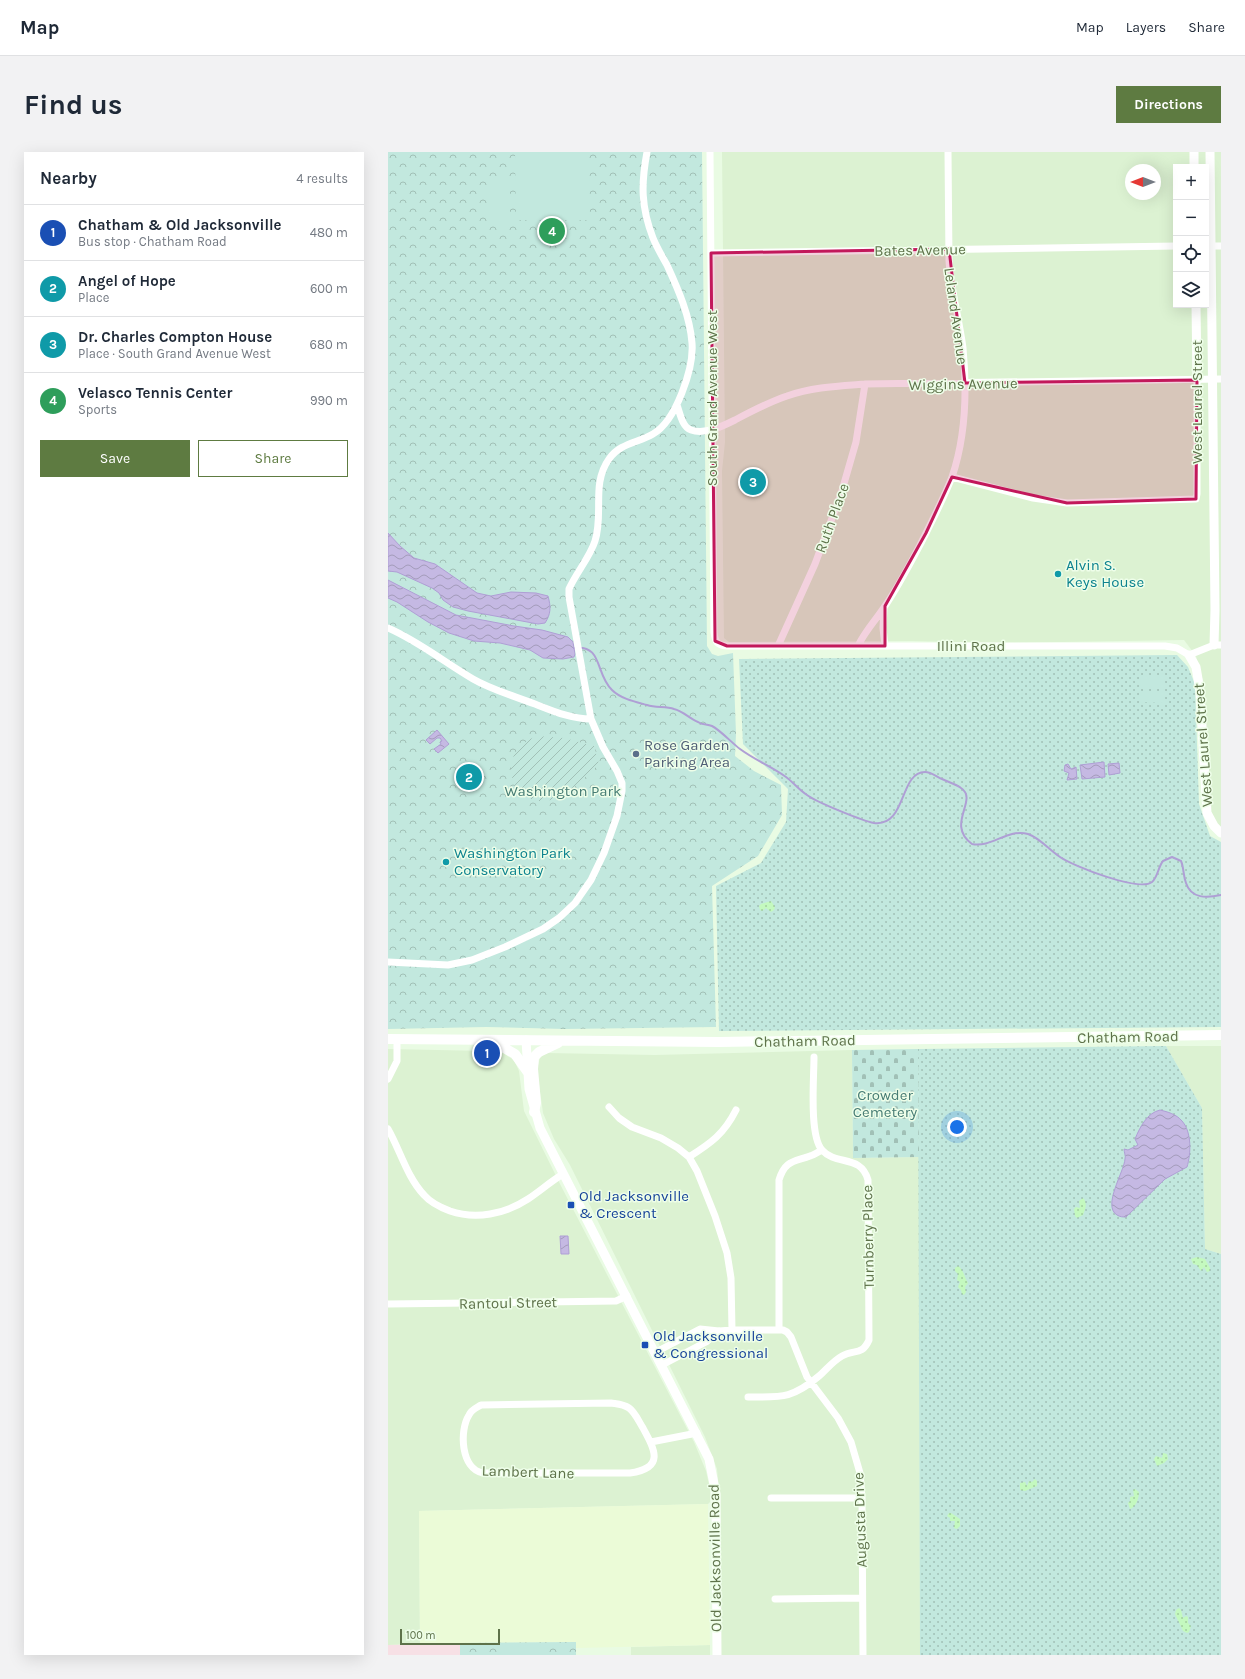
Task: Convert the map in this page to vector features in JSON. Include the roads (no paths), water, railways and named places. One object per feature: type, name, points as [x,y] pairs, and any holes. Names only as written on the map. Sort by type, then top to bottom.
[{"type":"main road","name":"Chatham Road","points":[[393,1039],[719,1042],[1221,1035]]},
{"type":"main road","points":[[488,1040],[511,1051],[522,1063],[527,1072]]},
{"type":"main road","points":[[534,1112],[536,1103],[533,1069],[534,1058],[539,1052],[547,1047],[566,1041]]},
{"type":"street","points":[[388,962],[448,965],[472,960],[543,929],[559,918],[575,903],[591,880],[604,853],[617,816],[622,783],[603,747],[591,719],[569,589],[595,542],[598,529],[598,489],[604,468],[610,458],[623,446],[653,434],[670,418],[677,405],[690,363],[692,341],[682,301],[653,239],[648,220],[642,190],[647,152]]},
{"type":"street","name":"South Grand Avenue West","points":[[710,152],[714,632],[715,640],[718,644]]},
{"type":"street","name":"Leland Avenue","points":[[858,646],[863,635],[885,606],[923,539],[952,477],[963,431],[965,384],[963,347],[950,278],[948,152]]},
{"type":"street","points":[[1194,152],[1194,164]]},
{"type":"street","name":"West Laurel Street","points":[[1210,152],[1209,246],[1216,379],[1215,610],[1217,645]]},
{"type":"street","name":"Bates Avenue","points":[[711,253],[1173,246]]},
{"type":"street","points":[[1209,246],[1221,246]]},
{"type":"street","name":"West Laurel Street","points":[[952,477],[1034,498],[1067,503],[1196,499],[1196,308]]},
{"type":"street","name":"Wiggins Avenue","points":[[713,430],[768,403],[787,396],[823,388],[865,384],[965,384],[1216,379]]},
{"type":"street","name":"Ruth Place","points":[[778,646],[815,564],[841,494],[856,442],[865,384]]},
{"type":"street","points":[[677,405],[685,426],[691,430],[713,430]]},
{"type":"street","points":[[885,606],[883,628],[885,646]]},
{"type":"street","points":[[388,628],[422,646],[473,679],[565,715],[580,719],[591,719]]},
{"type":"street","name":"Illini Road","points":[[718,644],[727,646],[1165,646],[1178,648],[1189,655]]},
{"type":"street","points":[[1189,655],[1217,645]]},
{"type":"street","name":"West Laurel Street","points":[[1189,655],[1196,667],[1200,691],[1207,813],[1214,826],[1221,833]]},
{"type":"street","points":[[388,1079],[396,1061],[393,1039]]},
{"type":"street","name":"Old Jacksonville Road","points":[[526,1040],[527,1072],[531,1099],[540,1128],[656,1352],[709,1459],[716,1494],[717,1655]]},
{"type":"street","points":[[656,1352],[700,1330],[779,1330],[779,1180],[781,1174],[790,1162],[812,1156],[822,1150],[814,1128],[814,1057]]},
{"type":"street","points":[[609,1107],[619,1118],[632,1127],[670,1142],[689,1157],[697,1170],[715,1216],[727,1253],[731,1278],[732,1330]]},
{"type":"street","points":[[689,1157],[722,1134],[736,1110]]},
{"type":"street","points":[[388,1129],[413,1180],[425,1196],[446,1209],[462,1215],[476,1216],[508,1210],[528,1200],[563,1174]]},
{"type":"street","name":"Turnberry Place","points":[[811,1383],[842,1356],[864,1349],[869,1340],[870,1334],[868,1180],[860,1166],[852,1162],[831,1157],[822,1150]]},
{"type":"street","name":"Rantoul Street","points":[[388,1304],[616,1301],[626,1296]]},
{"type":"street","name":"Augusta Drive","points":[[779,1330],[787,1332],[802,1367],[811,1383],[838,1418],[851,1442],[860,1473],[862,1498],[863,1655]]},
{"type":"street","points":[[662,1365],[706,1342],[719,1331]]},
{"type":"street","points":[[748,1397],[782,1397],[792,1394],[811,1383]]},
{"type":"street","name":"Lambert Lane","points":[[611,1403],[620,1404],[631,1409],[651,1442],[655,1453],[654,1461],[650,1466],[637,1472],[483,1474],[477,1472],[469,1463],[465,1453],[464,1431],[468,1415],[472,1410],[480,1405],[611,1403]]},
{"type":"street","points":[[651,1442],[697,1433]]},
{"type":"street","points":[[771,1498],[862,1498]]},
{"type":"street","points":[[775,1600],[862,1598]]},
{"type":"water","points":[[388,533],[414,558],[435,564],[477,593],[491,596],[511,592],[536,593],[548,596],[550,610],[547,620],[545,623],[538,624],[453,607],[443,600],[439,593],[432,588],[397,572],[388,571]]},
{"type":"water","points":[[388,580],[456,615],[542,630],[568,637],[573,642],[574,657],[563,659],[543,658],[530,650],[500,643],[474,641],[449,633],[388,598]]},
{"type":"water","points":[[437,730],[449,744],[438,753],[434,749],[441,744],[440,742],[442,741],[440,738],[437,738],[430,744],[426,740]]},
{"type":"water","points":[[1104,762],[1105,777],[1082,779],[1080,765]]},
{"type":"water","points":[[1119,763],[1120,773],[1109,775],[1108,764]]},
{"type":"water","points":[[1068,764],[1071,769],[1076,767],[1077,779],[1067,780],[1069,773],[1064,771],[1065,765]]},
{"type":"water","points":[[1160,1110],[1175,1115],[1182,1121],[1188,1131],[1190,1143],[1187,1167],[1165,1179],[1126,1217],[1119,1216],[1113,1211],[1112,1204],[1115,1188],[1124,1165],[1124,1149],[1128,1150],[1138,1145],[1135,1139],[1142,1125],[1151,1114]]},
{"type":"water","points":[[560,1236],[568,1236],[569,1254],[561,1254]]},
{"type":"waterway","points":[[574,648],[583,648],[590,651],[594,655],[607,683],[612,690],[620,696],[650,706],[677,710],[700,723],[712,726],[719,730],[746,753],[786,777],[807,795],[868,822],[885,822],[892,817],[898,809],[911,781],[917,774],[927,772],[957,785],[966,793],[967,799],[961,821],[961,828],[965,836],[972,844],[986,843],[1014,834],[1028,834],[1037,838],[1067,861],[1091,872],[1134,884],[1145,884],[1152,882],[1156,877],[1163,861],[1172,857],[1181,861],[1186,883],[1192,892],[1196,895],[1205,897],[1221,895]]},
{"type":"place","name":"Velasco Tennis Center","points":[[552,231]]},
{"type":"place","name":"Dr. Charles Compton House","points":[[753,482]]},
{"type":"place","name":"Alvin S. Keys House","points":[[1058,574]]},
{"type":"place","name":"Rose Garden Parking Area","points":[[636,754]]},
{"type":"place","name":"Angel of Hope","points":[[469,777]]},
{"type":"place","name":"Washington Park Conservatory","points":[[446,862]]},
{"type":"place","name":"Chatham & Old Jacksonville","points":[[487,1053]]},
{"type":"place","name":"Old Jacksonville & Crescent","points":[[571,1205]]},
{"type":"place","name":"Old Jacksonville & Congressional","points":[[645,1345]]},
{"type":"park label","name":"Washington Park","points":[[563,791]]},
{"type":"park label","name":"Crowder Cemetery","points":[[885,1104]]}]
